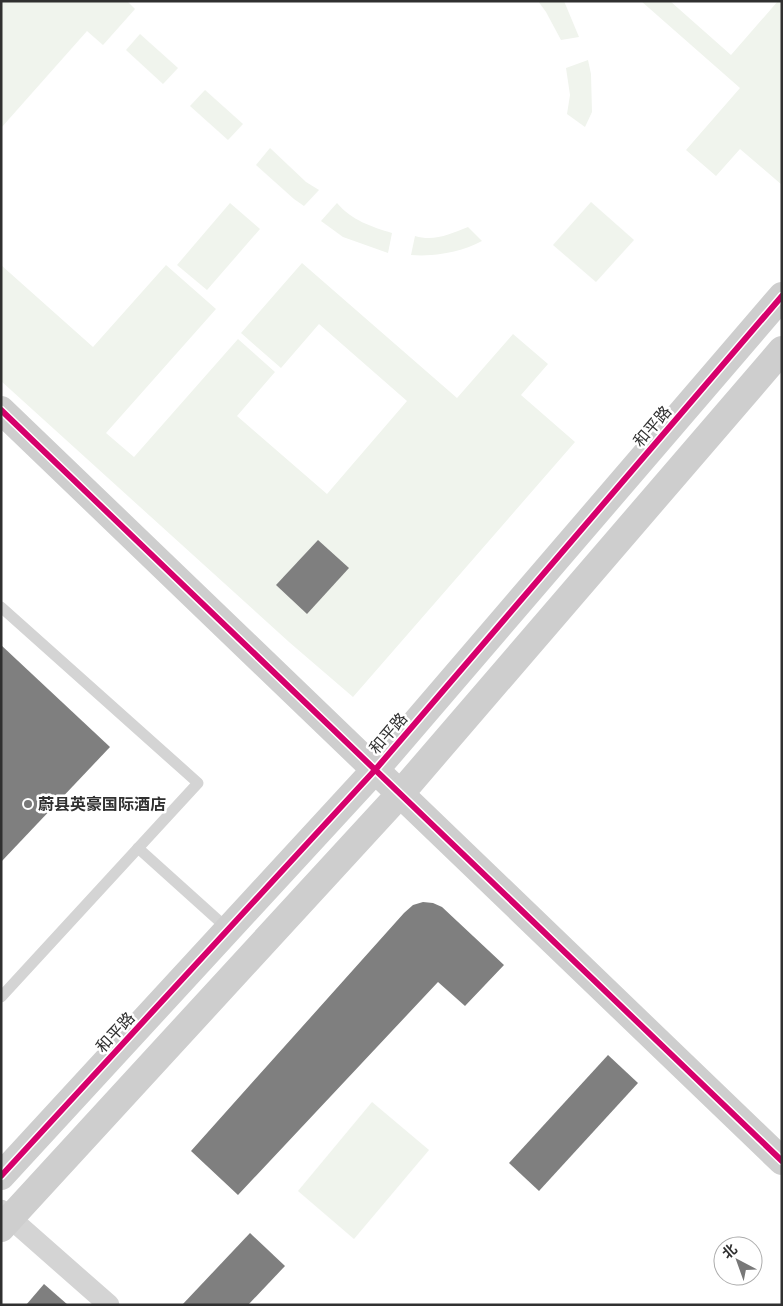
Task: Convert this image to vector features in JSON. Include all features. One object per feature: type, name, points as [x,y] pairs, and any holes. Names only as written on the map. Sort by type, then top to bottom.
[{"type":"street","name":"和平路","points":[[1,1176],[375,770],[782,296]]},
{"type":"street","points":[[109,1305],[4,1219],[400,794],[782,350]]},
{"type":"street","points":[[1,410],[782,1162]]},
{"type":"lane","points":[[1,607],[198,783],[1,997]]},
{"type":"lane","points":[[138,848],[228,929]]},
{"type":"shaded area","points":[[3,1],[127,1],[135,9],[103,45],[87,31],[1,128],[1,3]]},
{"type":"shaded area","points":[[538,1],[564,1],[579,37],[561,40]]},
{"type":"shaded area","points":[[641,1],[670,1],[731,55],[778,1],[782,1],[782,185],[740,149],[716,176],[686,150],[740,88]]},
{"type":"shaded area","points":[[140,34],[178,68],[163,84],[126,50]]},
{"type":"shaded area","points":[[588,60],[591,74],[592,112],[585,127],[567,114],[570,95],[566,68]]},
{"type":"shaded area","points":[[205,90],[243,124],[228,140],[190,106]]},
{"type":"shaded area","points":[[270,148],[306,182],[319,190],[304,206],[256,165]]},
{"type":"shaded area","points":[[591,202],[634,240],[596,282],[553,245]]},
{"type":"shaded area","points":[[230,203],[260,229],[207,290],[177,265]]},
{"type":"shaded area","points":[[337,203],[355,218],[392,233],[388,253],[343,237],[321,221]]},
{"type":"shaded area","points":[[468,227],[482,241],[448,253],[411,255],[415,236],[435,238]]},
{"type":"shaded area","points":[[302,263],[457,398],[513,334],[548,364],[521,395],[575,442],[353,697],[289,642],[1,381],[1,265],[93,347],[166,265],[216,309],[106,433],[134,457],[238,339],[275,372],[237,416],[327,494],[407,401],[319,324],[281,368],[241,333]]},
{"type":"shaded area","points":[[372,1102],[429,1150],[354,1239],[298,1191]]},
{"type":"building","points":[[318,540],[349,568],[307,614],[276,585]]},
{"type":"building","name":"蔚县英豪国际酒店","points":[[1,645],[110,747],[1,862]]},
{"type":"building","points":[[423,902],[433,903],[442,907],[504,965],[465,1006],[438,982],[238,1195],[191,1151],[404,913],[413,905]]},
{"type":"building","points":[[608,1055],[638,1083],[539,1191],[509,1163]]},
{"type":"building","points":[[250,1233],[285,1266],[248,1305],[182,1305]]},
{"type":"building","points":[[44,1284],[68,1305],[26,1305]]},
{"type":"cycle path","points":[[1,1176],[375,770],[782,296]]},
{"type":"cycle path","points":[[1,410],[782,1161]]},
{"type":"place","name":"蔚县英豪国际酒店","points":[[28,804]]}]
